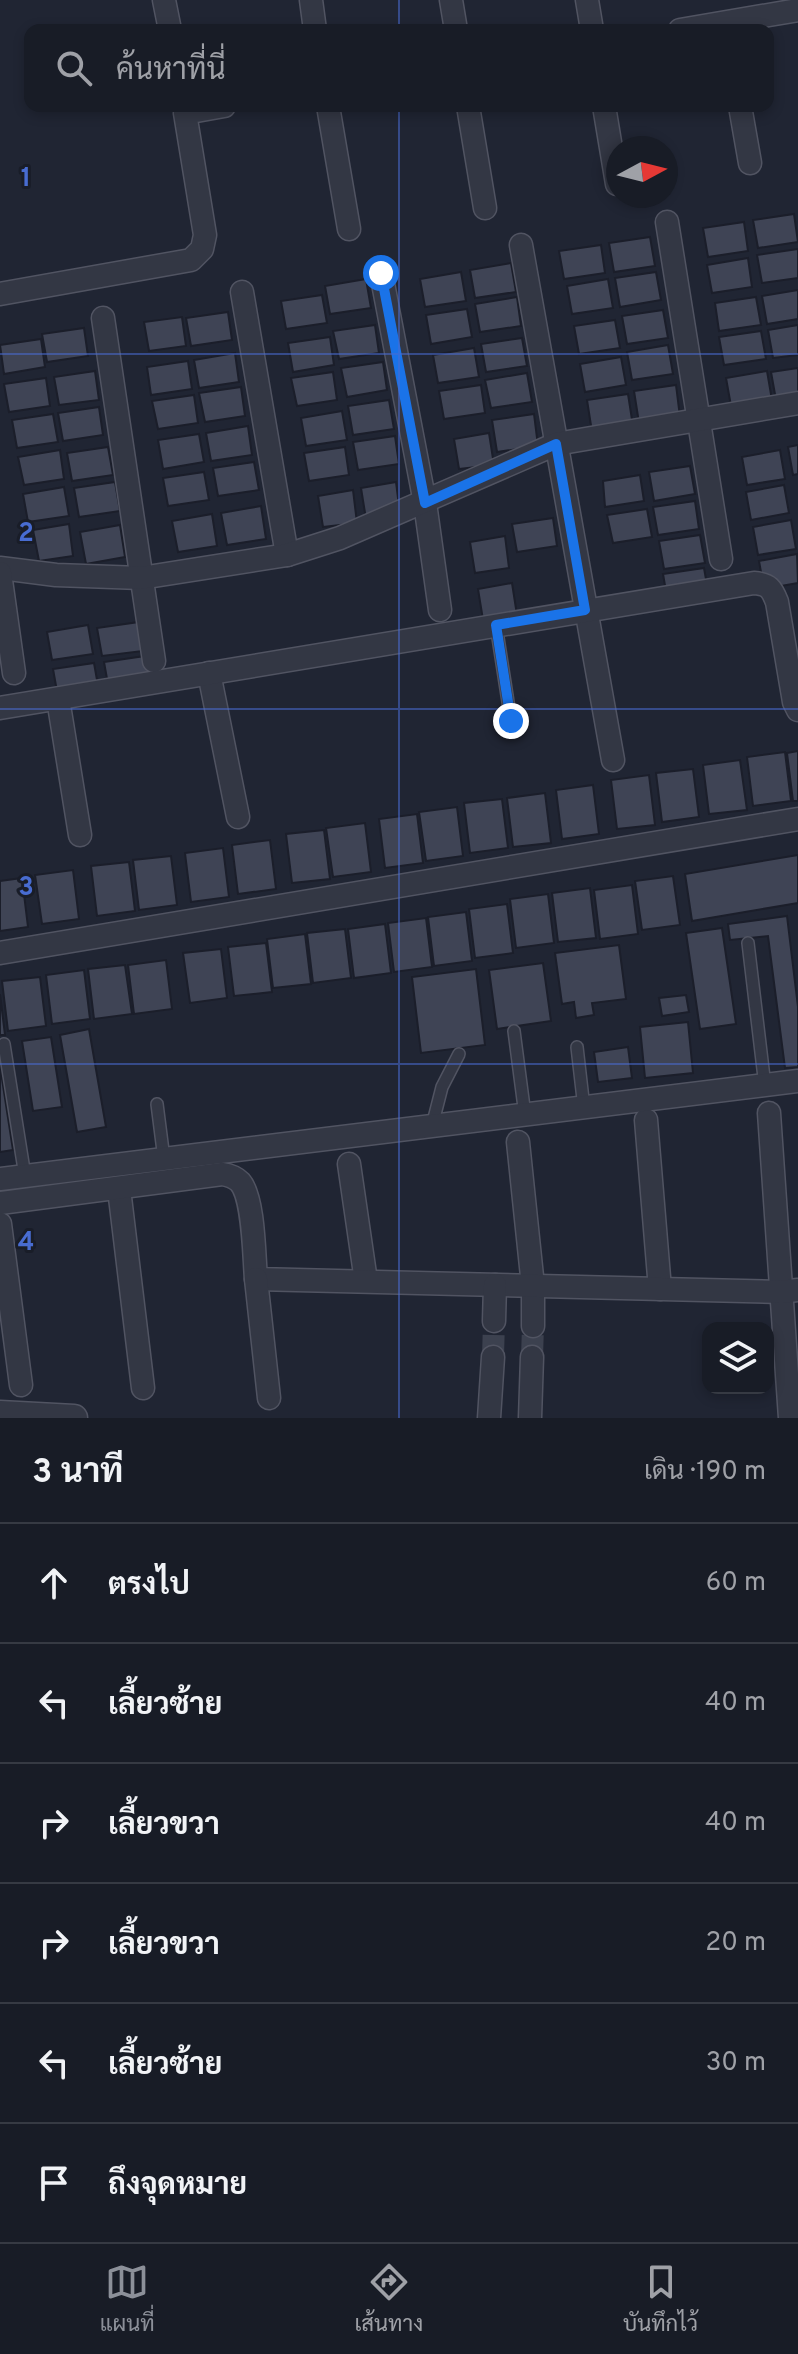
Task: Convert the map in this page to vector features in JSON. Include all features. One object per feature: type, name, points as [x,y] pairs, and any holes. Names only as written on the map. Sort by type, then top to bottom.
[{"type":"street","points":[[164,0],[169,24]]},
{"type":"street","points":[[311,0],[314,24]]},
{"type":"street","points":[[451,0],[455,24]]},
{"type":"street","points":[[587,0],[591,24]]},
{"type":"street","points":[[701,24],[726,17],[798,10]]},
{"type":"street","points":[[0,294],[191,260],[202,249],[205,235],[184,112]]},
{"type":"street","points":[[329,112],[349,229]]},
{"type":"street","points":[[469,112],[485,208]]},
{"type":"street","points":[[605,112],[609,136]]},
{"type":"street","points":[[741,112],[750,163]]},
{"type":"street","points":[[667,222],[721,559]]},
{"type":"street","points":[[521,245],[613,760]]},
{"type":"street","points":[[381,273],[425,503],[440,610]]},
{"type":"street","points":[[242,292],[287,555]]},
{"type":"street","points":[[103,318],[154,661]]},
{"type":"street","points":[[14,673],[0,570],[141,578],[287,555],[340,538],[425,503],[556,444],[798,403]]},
{"type":"street","points":[[0,708],[754,583],[766,584],[777,602],[798,710]]},
{"type":"street","points":[[209,673],[238,817]]},
{"type":"street","points":[[58,699],[80,835]]},
{"type":"street","points":[[0,953],[798,819]]},
{"type":"street","points":[[0,1179],[798,1081]]},
{"type":"street","points":[[769,1113],[790,1291],[790,1418]]},
{"type":"street","points":[[646,1120],[660,1289]]},
{"type":"street","points":[[518,1142],[533,1286],[533,1326]]},
{"type":"street","points":[[349,1164],[366,1281]]},
{"type":"street","points":[[0,1203],[222,1174],[233,1177],[248,1196],[269,1398]]},
{"type":"street","points":[[119,1189],[143,1388]]},
{"type":"street","points":[[0,1224],[21,1385]]},
{"type":"street","points":[[256,1279],[790,1291]]},
{"type":"street","points":[[494,1321],[495,1285]]},
{"type":"street","points":[[489,1418],[493,1357]]},
{"type":"street","points":[[530,1418],[532,1357]]},
{"type":"street","points":[[1,1416],[74,1418]]},
{"type":"lane","points":[[496,625],[511,721]]},
{"type":"lane","points":[[748,943],[765,1086]]},
{"type":"lane","points":[[514,1031],[525,1115]]},
{"type":"lane","points":[[4,1044],[25,1176]]},
{"type":"lane","points":[[577,1047],[584,1108]]},
{"type":"lane","points":[[432,1126],[442,1087],[459,1054]]},
{"type":"lane","points":[[157,1104],[164,1159]]},
{"type":"building","points":[[794,214],[798,242],[758,248],[753,220]]},
{"type":"building","points":[[744,222],[748,251],[708,257],[703,228]]},
{"type":"building","points":[[650,237],[655,266],[614,272],[609,243]]},
{"type":"building","points":[[601,245],[605,273],[564,279],[559,251]]},
{"type":"building","points":[[798,249],[798,278],[762,283],[757,255]]},
{"type":"building","points":[[748,258],[752,287],[712,293],[707,265]]},
{"type":"building","points":[[511,263],[516,292],[475,298],[470,270]]},
{"type":"building","points":[[461,272],[466,301],[425,307],[420,279]]},
{"type":"building","points":[[656,272],[661,300],[620,307],[615,278]]},
{"type":"building","points":[[366,279],[371,308],[330,314],[325,286]]},
{"type":"building","points":[[608,279],[613,308],[572,314],[567,286]]},
{"type":"building","points":[[798,290],[798,319],[767,324],[762,296]]},
{"type":"building","points":[[322,295],[327,323],[286,329],[281,301]]},
{"type":"building","points":[[517,297],[521,326],[480,332],[475,304]]},
{"type":"building","points":[[756,297],[761,325],[719,331],[715,303]]},
{"type":"building","points":[[467,309],[472,337],[431,344],[426,315]]},
{"type":"building","points":[[663,310],[668,338],[627,344],[622,316]]},
{"type":"building","points":[[228,312],[232,340],[191,346],[186,318]]},
{"type":"building","points":[[182,317],[186,346],[149,351],[144,322]]},
{"type":"building","points":[[615,320],[620,348],[579,354],[574,326]]},
{"type":"building","points":[[375,325],[379,353],[339,359],[333,331]]},
{"type":"building","points":[[798,325],[798,355],[773,358],[768,330]]},
{"type":"building","points":[[84,328],[88,356],[47,362],[42,334]]},
{"type":"building","points":[[761,331],[766,359],[724,365],[719,337]]},
{"type":"building","points":[[330,337],[334,365],[293,372],[288,343]]},
{"type":"building","points":[[522,338],[527,366],[486,372],[481,344]]},
{"type":"building","points":[[41,339],[45,367],[4,374],[0,345]]},
{"type":"building","points":[[668,345],[673,374],[632,380],[627,352]]},
{"type":"building","points":[[474,348],[479,377],[438,383],[433,355]]},
{"type":"building","points":[[235,353],[239,382],[199,388],[194,360]]},
{"type":"building","points":[[621,357],[626,385],[585,392],[580,364]]},
{"type":"building","points":[[188,361],[192,389],[151,395],[147,367]]},
{"type":"building","points":[[383,362],[387,390],[347,397],[341,368]]},
{"type":"building","points":[[798,368],[798,397],[776,400],[771,372]]},
{"type":"building","points":[[95,371],[99,400],[59,405],[54,377]]},
{"type":"building","points":[[767,371],[772,400],[731,406],[726,378]]},
{"type":"building","points":[[333,372],[337,400],[297,406],[291,378]]},
{"type":"building","points":[[527,373],[532,402],[491,408],[485,380]]},
{"type":"building","points":[[46,378],[50,406],[9,412],[4,384]]},
{"type":"building","points":[[481,385],[485,413],[444,419],[439,391]]},
{"type":"building","points":[[676,385],[680,417],[639,423],[634,391]]},
{"type":"building","points":[[241,387],[245,416],[205,422],[199,393]]},
{"type":"building","points":[[628,394],[633,426],[592,432],[587,400]]},
{"type":"building","points":[[194,395],[198,423],[158,429],[152,401]]},
{"type":"building","points":[[389,400],[394,429],[353,435],[348,406]]},
{"type":"building","points":[[99,407],[103,435],[63,441],[58,413]]},
{"type":"building","points":[[342,411],[347,440],[306,446],[301,418]]},
{"type":"building","points":[[53,414],[58,442],[17,448],[12,420]]},
{"type":"building","points":[[534,414],[538,446],[497,452],[492,420]]},
{"type":"building","points":[[248,426],[252,455],[211,461],[206,433]]},
{"type":"building","points":[[489,433],[494,465],[459,469],[454,439]]},
{"type":"building","points":[[199,434],[204,462],[163,469],[158,440]]},
{"type":"building","points":[[395,436],[399,464],[358,470],[353,442]]},
{"type":"building","points":[[798,445],[798,474],[793,475],[788,447]]},
{"type":"building","points":[[108,447],[113,475],[72,481],[67,453]]},
{"type":"building","points":[[345,447],[349,475],[309,481],[304,453]]},
{"type":"building","points":[[60,450],[64,479],[24,485],[18,457]]},
{"type":"building","points":[[780,450],[785,479],[747,485],[742,457]]},
{"type":"building","points":[[254,462],[259,490],[218,496],[213,468]]},
{"type":"building","points":[[690,466],[695,494],[654,501],[649,472]]},
{"type":"building","points":[[204,472],[209,500],[168,506],[163,478]]},
{"type":"building","points":[[640,475],[644,501],[605,507],[603,481]]},
{"type":"building","points":[[115,482],[120,511],[79,517],[74,488]]},
{"type":"building","points":[[396,482],[400,514],[366,519],[361,488]]},
{"type":"building","points":[[784,485],[789,513],[751,520],[746,492]]},
{"type":"building","points":[[64,487],[69,516],[28,522],[23,494]]},
{"type":"building","points":[[353,490],[357,523],[323,527],[318,496]]},
{"type":"building","points":[[695,501],[699,529],[658,535],[653,507]]},
{"type":"building","points":[[261,506],[266,539],[227,545],[221,513]]},
{"type":"building","points":[[647,509],[652,537],[613,543],[607,515]]},
{"type":"building","points":[[212,514],[217,546],[178,552],[172,521]]},
{"type":"building","points":[[553,518],[557,546],[517,552],[512,524]]},
{"type":"building","points":[[791,520],[796,549],[758,555],[753,527]]},
{"type":"building","points":[[69,524],[73,556],[39,561],[33,530]]},
{"type":"building","points":[[120,525],[125,557],[86,564],[80,532]]},
{"type":"building","points":[[700,535],[705,563],[664,569],[659,541]]},
{"type":"building","points":[[505,536],[509,568],[475,573],[470,542]]},
{"type":"building","points":[[797,554],[798,583],[764,589],[759,561]]},
{"type":"building","points":[[704,568],[709,596],[668,603],[663,574]]},
{"type":"building","points":[[512,583],[517,615],[483,620],[478,589]]},
{"type":"building","points":[[139,622],[143,651],[102,656],[97,628]]},
{"type":"building","points":[[88,625],[93,654],[52,660],[47,632]]},
{"type":"building","points":[[145,656],[150,684],[109,690],[104,662]]},
{"type":"building","points":[[94,663],[99,691],[58,697],[53,669]]},
{"type":"building","points":[[798,751],[798,801],[793,801],[787,753]]},
{"type":"building","points":[[785,752],[791,801],[753,806],[747,757]]},
{"type":"building","points":[[740,760],[747,810],[709,814],[703,765]]},
{"type":"building","points":[[693,769],[699,817],[662,822],[656,773]]},
{"type":"building","points":[[649,775],[655,825],[617,829],[611,780]]},
{"type":"building","points":[[593,785],[599,834],[562,839],[556,790]]},
{"type":"building","points":[[545,793],[551,843],[513,847],[507,798]]},
{"type":"building","points":[[502,799],[508,848],[470,853],[464,803]]},
{"type":"building","points":[[457,807],[463,856],[426,861],[419,812]]},
{"type":"building","points":[[417,814],[423,863],[385,868],[379,819]]},
{"type":"building","points":[[365,823],[371,872],[333,877],[326,828]]},
{"type":"building","points":[[324,830],[330,879],[292,883],[286,834]]},
{"type":"building","points":[[270,840],[276,889],[238,894],[232,845]]},
{"type":"building","points":[[223,848],[229,897],[191,902],[185,853]]},
{"type":"building","points":[[798,855],[798,903],[692,921],[685,874]]},
{"type":"building","points":[[171,856],[177,905],[139,910],[133,860]]},
{"type":"building","points":[[129,862],[135,911],[97,916],[91,866]]},
{"type":"building","points":[[73,870],[79,919],[42,924],[35,875]]},
{"type":"building","points":[[673,876],[680,925],[642,930],[635,881]]},
{"type":"building","points":[[22,878],[28,927],[0,931],[0,881]]},
{"type":"building","points":[[632,885],[638,934],[600,939],[594,890]]},
{"type":"building","points":[[590,888],[596,938],[558,942],[552,893]]},
{"type":"building","points":[[548,894],[554,943],[516,948],[510,899]]},
{"type":"building","points":[[507,904],[513,953],[475,958],[469,909]]},
{"type":"building","points":[[466,912],[472,961],[434,966],[428,917]]},
{"type":"building","points":[[787,916],[798,1007],[798,1067],[785,1068],[768,936],[730,940],[728,924]]},
{"type":"building","points":[[426,918],[432,967],[394,972],[388,923]]},
{"type":"building","points":[[385,924],[391,973],[354,978],[348,929]]},
{"type":"building","points":[[722,928],[736,1024],[700,1029],[686,933]]},
{"type":"building","points":[[345,929],[351,978],[313,983],[307,933]]},
{"type":"building","points":[[305,934],[311,984],[273,988],[267,939]]},
{"type":"building","points":[[266,943],[272,992],[234,996],[228,947]]},
{"type":"building","points":[[619,945],[626,999],[592,1003],[594,1015],[576,1018],[574,1002],[562,1004],[555,953]]},
{"type":"building","points":[[221,949],[227,998],[190,1003],[183,953]]},
{"type":"building","points":[[166,960],[172,1009],[134,1014],[128,965]]},
{"type":"building","points":[[543,963],[551,1021],[497,1029],[489,970]]},
{"type":"building","points":[[125,965],[132,1014],[94,1019],[88,969]]},
{"type":"building","points":[[476,969],[485,1045],[421,1053],[412,977]]},
{"type":"building","points":[[84,970],[90,1019],[52,1024],[46,975]]},
{"type":"building","points":[[40,977],[46,1026],[8,1031],[2,981]]},
{"type":"building","points":[[0,994],[5,1035],[0,1035]]},
{"type":"building","points":[[686,995],[689,1012],[662,1016],[659,998]]},
{"type":"building","points":[[688,1022],[693,1073],[645,1078],[640,1027]]},
{"type":"building","points":[[89,1029],[106,1127],[77,1132],[60,1035]]},
{"type":"building","points":[[51,1037],[62,1107],[33,1111],[22,1041]]},
{"type":"building","points":[[628,1047],[632,1078],[598,1082],[594,1052]]},
{"type":"building","points":[[0,1066],[13,1150],[0,1152]]},
{"type":"tunnel","points":[[493,1357],[494,1321]]},
{"type":"tunnel","points":[[532,1357],[533,1326]]},
{"type":"route","points":[[381,273],[425,503],[556,444],[585,610],[496,625],[511,721]]}]
